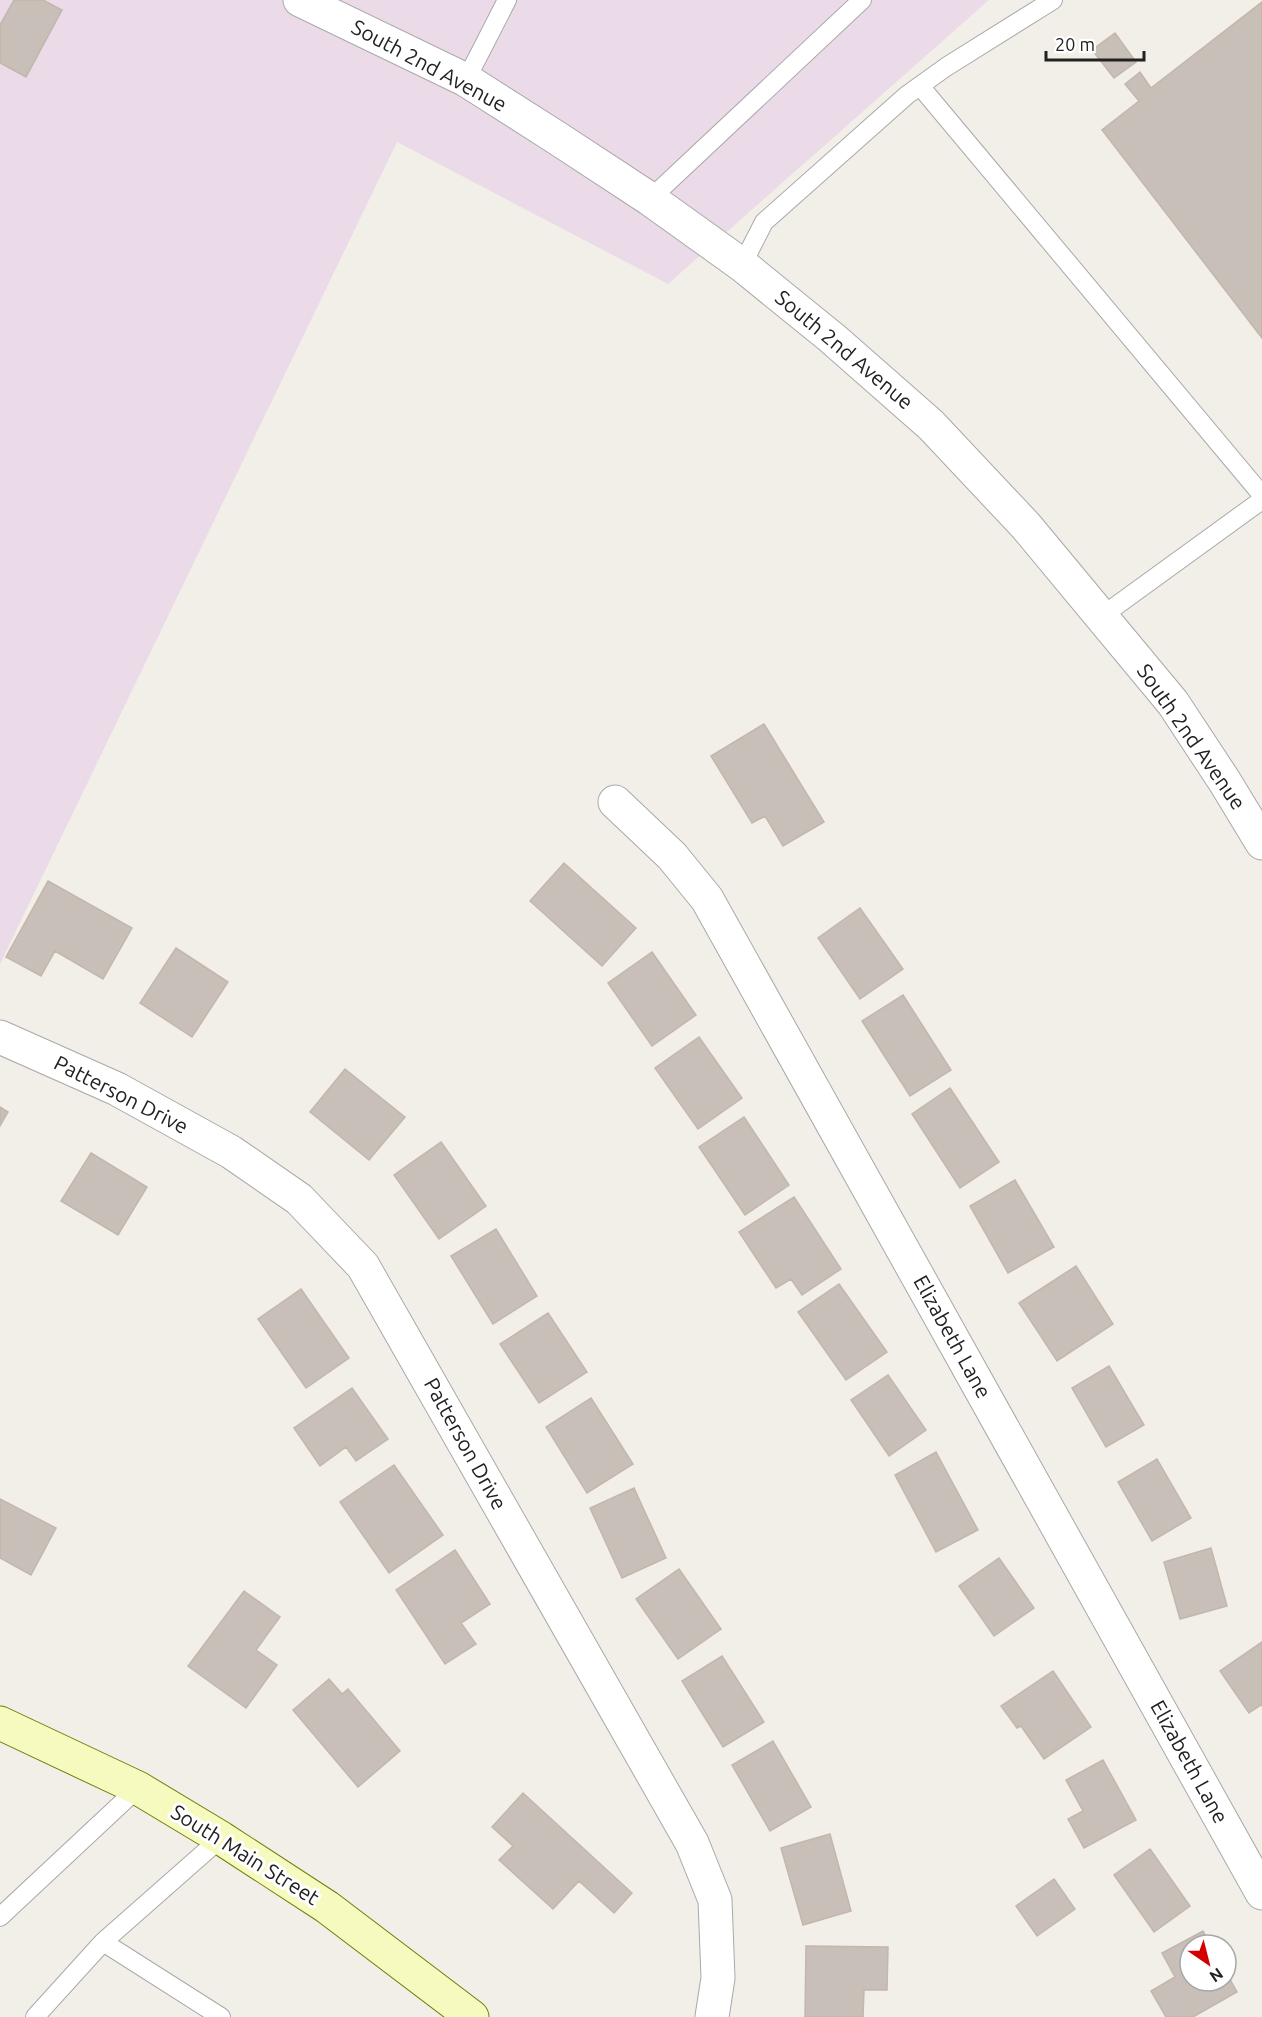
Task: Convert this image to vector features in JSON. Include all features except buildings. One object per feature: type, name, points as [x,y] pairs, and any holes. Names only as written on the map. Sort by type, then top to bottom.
[{"type":"main road","name":"South Main Street","points":[[0,1723],[138,1788],[221,1838],[327,1907],[472,2017]]},
{"type":"street","name":"South 2nd Avenue","points":[[300,0],[465,80],[650,199],[742,265],[832,338],[931,425],[1026,526],[1173,703],[1262,843]]},
{"type":"street","name":"Elizabeth Lane","points":[[615,802],[672,855],[707,899],[1262,1893]]},
{"type":"street","name":"Patterson Drive","points":[[0,1038],[117,1089],[231,1152],[298,1199],[363,1266],[692,1843],[715,1900],[718,1978],[712,2017]]},
{"type":"lane","points":[[465,80],[507,0]]},
{"type":"lane","points":[[650,199],[862,0]]},
{"type":"lane","points":[[742,265],[764,222],[907,95],[946,67],[1053,0]]},
{"type":"lane","points":[[920,86],[1262,495]]},
{"type":"lane","points":[[1102,616],[1262,500]]},
{"type":"lane","points":[[0,1917],[138,1788]]},
{"type":"lane","points":[[35,2017],[103,1942],[221,1838]]},
{"type":"lane","points":[[103,1942],[221,2017]]},
{"type":"shaded area","points":[[0,0],[989,0],[668,284],[397,142],[0,964]]}]
